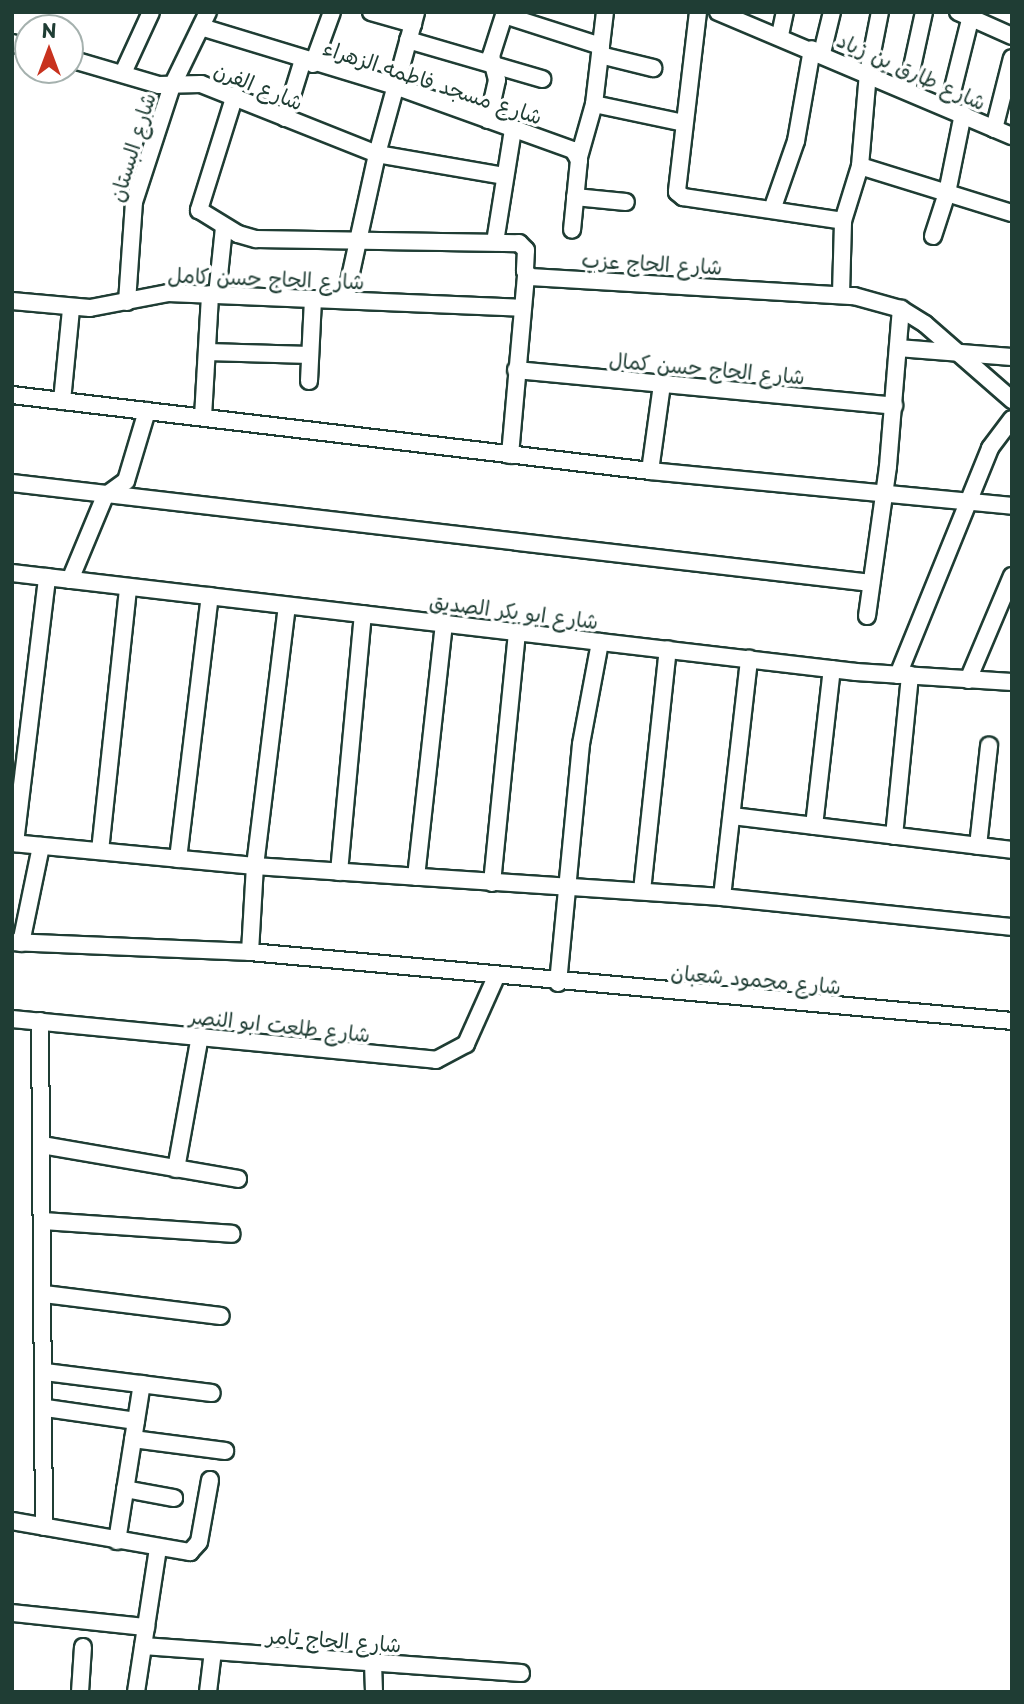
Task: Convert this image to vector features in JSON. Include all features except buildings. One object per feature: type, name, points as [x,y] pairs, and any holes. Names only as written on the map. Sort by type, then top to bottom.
[{"type":"street","points":[[122,73],[151,12]]},
{"type":"street","name":"شارع البستان","points":[[127,302],[134,202],[172,86],[208,12]]},
{"type":"street","points":[[285,118],[332,12]]},
{"type":"street","points":[[371,12],[412,25],[493,65],[542,79]]},
{"type":"street","points":[[572,230],[579,157],[594,104],[605,12]]},
{"type":"street","points":[[698,12],[676,187],[683,197],[773,207],[843,221]]},
{"type":"street","points":[[780,35],[785,12]]},
{"type":"street","points":[[773,207],[796,141],[817,51],[832,12]]},
{"type":"street","points":[[841,295],[843,221],[860,166],[868,73],[880,12]]},
{"type":"street","points":[[907,90],[924,12]]},
{"type":"street","points":[[488,120],[497,80],[493,65],[505,14],[653,68]]},
{"type":"street","name":"شارع طارق بن زياد","points":[[728,14],[1012,136]]},
{"type":"street","points":[[933,236],[947,193],[967,14],[1011,30]]},
{"type":"street","points":[[345,300],[377,154],[412,25]]},
{"type":"street","name":"شارع مسجد فاطمه الزهراء","points":[[201,27],[308,62],[395,86],[573,150],[579,157]]},
{"type":"street","points":[[994,128],[1012,58]]},
{"type":"street","name":"شارع الفرن","points":[[84,63],[172,86],[201,84],[235,95],[377,154],[505,176]]},
{"type":"street","points":[[235,95],[199,204],[202,215],[223,227],[247,238],[495,242],[524,246],[526,274],[510,455]]},
{"type":"street","points":[[594,104],[684,123]]},
{"type":"street","points":[[495,242],[513,129]]},
{"type":"street","points":[[860,166],[1012,213]]},
{"type":"street","points":[[575,197],[626,202]]},
{"type":"street","points":[[203,417],[207,352],[223,227]]},
{"type":"street","name":"شارع الحاج عزب","points":[[526,274],[841,295],[901,309],[925,324],[952,352],[1012,400]]},
{"type":"street","name":"شارع الحاج حسن كامل","points":[[12,301],[71,309],[127,302],[168,293],[521,308]]},
{"type":"street","points":[[309,381],[313,299]]},
{"type":"street","points":[[62,401],[71,309]]},
{"type":"street","points":[[867,616],[894,406],[901,309]]},
{"type":"street","points":[[898,348],[1012,357]]},
{"type":"street","points":[[207,352],[310,355]]},
{"type":"street","name":"شارع الحاج حسن كمال","points":[[516,370],[894,406]]},
{"type":"street","points":[[650,471],[663,384]]},
{"type":"street","points":[[12,395],[650,471],[1012,506]]},
{"type":"street","points":[[70,580],[105,496],[126,481],[148,411]]},
{"type":"street","points":[[894,836],[904,675],[968,501],[998,433],[1012,419]]},
{"type":"street","points":[[12,483],[105,496],[871,583]]},
{"type":"street","name":"شارع ابو بكر الصديق","points":[[12,573],[832,669],[1012,682]]},
{"type":"street","points":[[968,680],[1012,576]]},
{"type":"street","points":[[47,577],[14,843],[255,866],[723,897],[1012,927]]},
{"type":"street","points":[[100,851],[128,587]]},
{"type":"street","points":[[178,859],[209,596]]},
{"type":"street","points":[[250,952],[255,866],[287,606]]},
{"type":"street","points":[[339,872],[363,614]]},
{"type":"street","points":[[416,877],[444,623]]},
{"type":"street","points":[[492,883],[517,632]]},
{"type":"street","points":[[558,983],[582,744],[600,642]]},
{"type":"street","points":[[642,891],[668,649]]},
{"type":"street","points":[[723,897],[749,659]]},
{"type":"street","points":[[814,826],[832,669]]},
{"type":"street","points":[[978,846],[989,747]]},
{"type":"street","points":[[732,816],[1012,850]]},
{"type":"street","points":[[17,943],[41,846]]},
{"type":"street","name":"شارع محمود شعبان","points":[[17,943],[250,952],[558,983],[1012,1021]]},
{"type":"street","name":"شارع طلعت ابو النصر","points":[[12,1018],[436,1060],[466,1044],[496,977]]},
{"type":"street","points":[[40,1021],[46,1408],[44,1527]]},
{"type":"street","points":[[176,1169],[200,1036]]},
{"type":"street","points":[[42,1145],[238,1179]]},
{"type":"street","points":[[43,1221],[232,1234]]},
{"type":"street","points":[[44,1294],[221,1316]]},
{"type":"street","points":[[45,1372],[212,1393]]},
{"type":"street","points":[[117,1541],[142,1384]]},
{"type":"street","points":[[46,1408],[136,1421]]},
{"type":"street","points":[[133,1440],[225,1451]]},
{"type":"street","points":[[12,1521],[185,1553],[197,1546],[210,1480]]},
{"type":"street","points":[[125,1489],[174,1498]]},
{"type":"street","points":[[136,1692],[158,1549]]},
{"type":"street","points":[[12,1614],[146,1627]]},
{"type":"street","name":"شارع الحاج تامر","points":[[143,1646],[522,1673]]},
{"type":"street","points":[[80,1692],[83,1647]]},
{"type":"street","points":[[208,1692],[213,1651]]},
{"type":"street","points":[[373,1662],[374,1692]]}]
